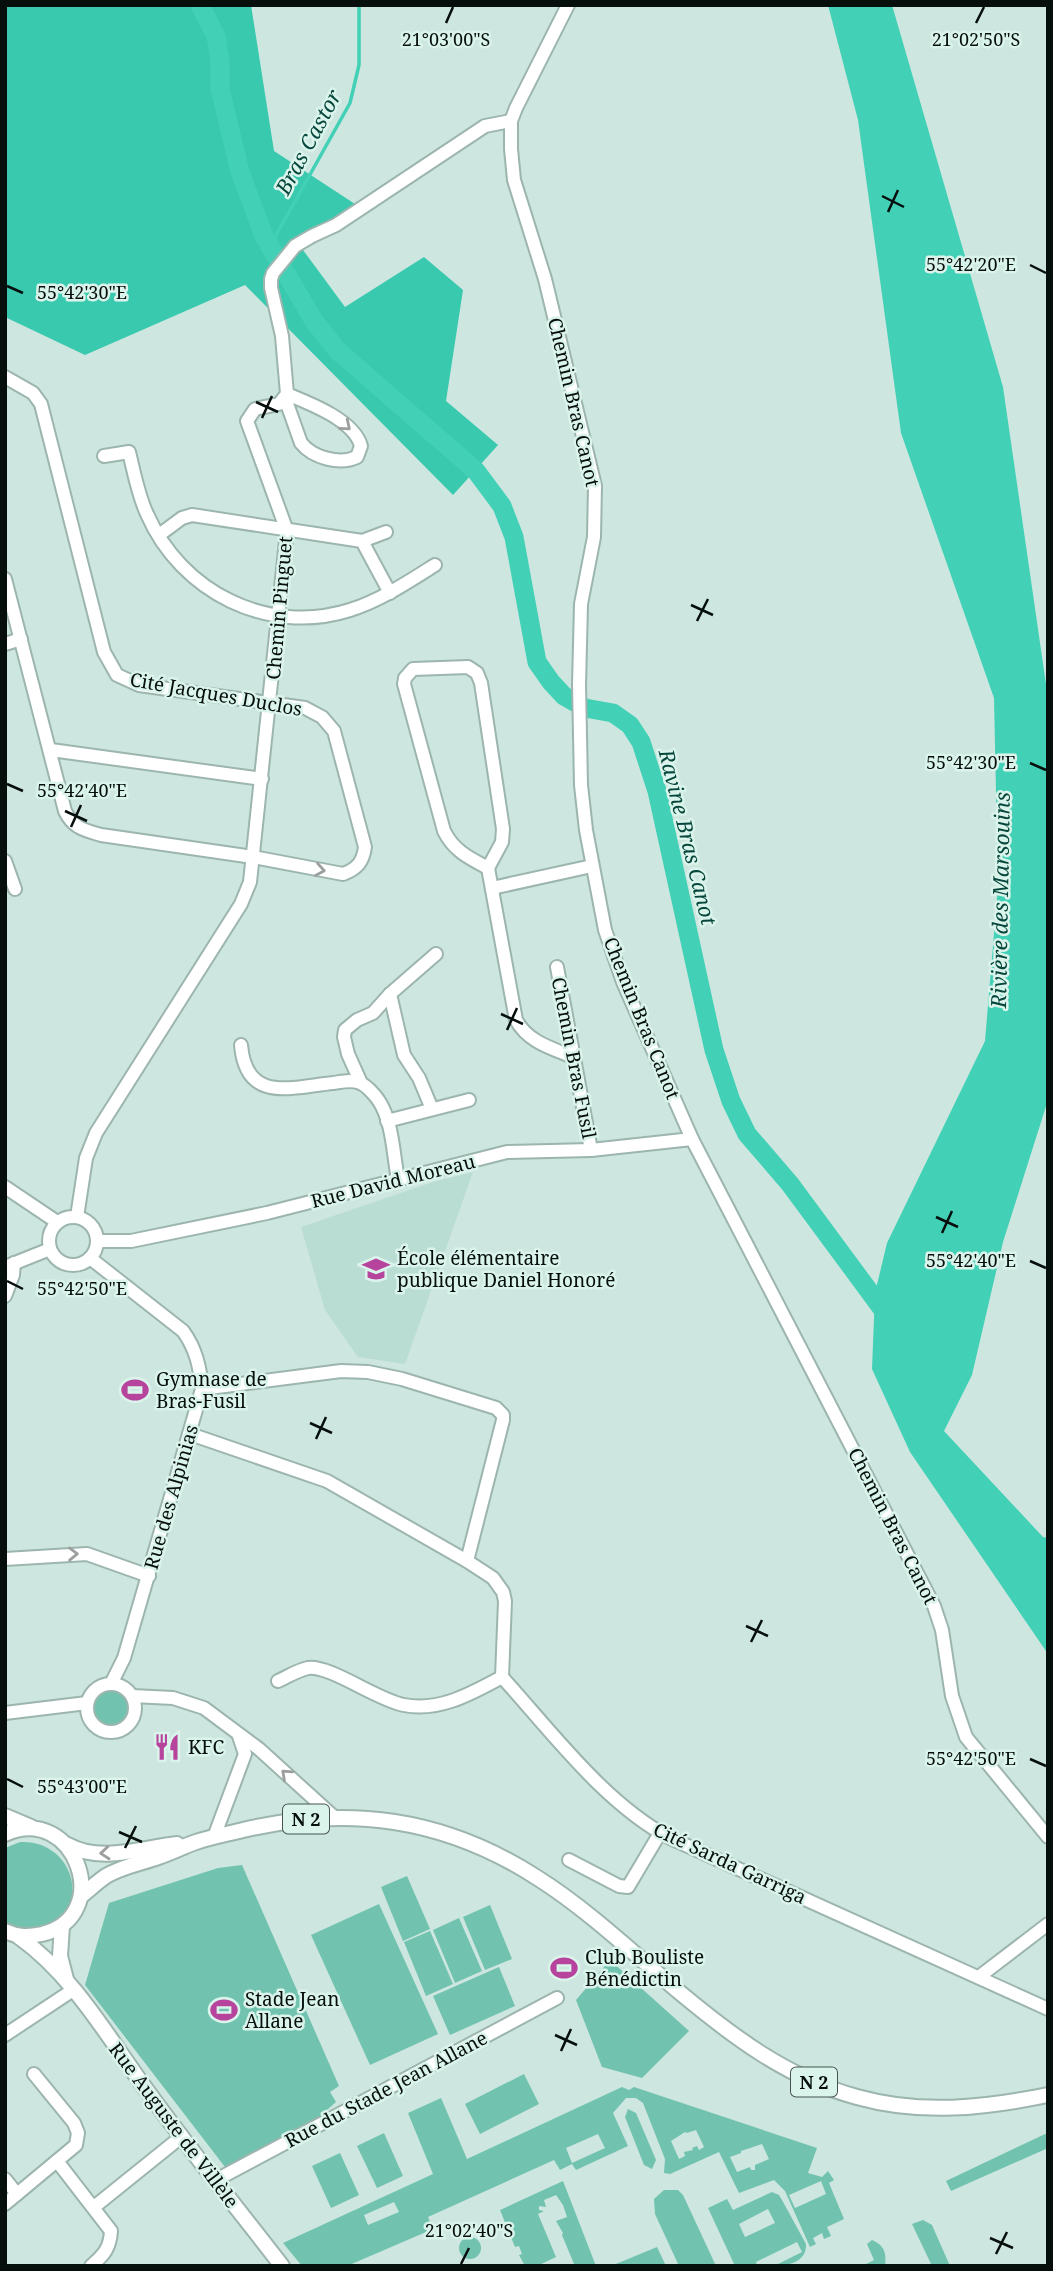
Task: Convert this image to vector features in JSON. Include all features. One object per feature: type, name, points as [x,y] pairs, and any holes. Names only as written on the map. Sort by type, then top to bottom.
[{"type":"main road","points":[[5,1816],[35,1829]]},
{"type":"main road","name":"N 2","points":[[35,1829],[50,1833],[79,1851],[96,1855],[194,1842],[288,1821],[334,1817],[392,1821],[432,1829],[466,1841],[517,1865],[586,1913],[743,2043],[792,2072],[840,2092],[887,2104],[943,2109],[1000,2105],[1048,2095]]},
{"type":"main road","points":[[5,1834],[20,1829],[35,1829]]},
{"type":"main road","name":"N 2","points":[[62,1926],[76,1907],[80,1896],[104,1877],[194,1842]]},
{"type":"main road","points":[[66,1844],[81,1873],[80,1896]]},
{"type":"main road","points":[[12,1934],[42,1934],[62,1926]]},
{"type":"main road","name":"Rue Auguste de Villèle","points":[[62,1926],[60,1956],[70,1987]]},
{"type":"main road","name":"Rue Auguste de Villèle","points":[[12,1934],[36,1949],[70,1987],[181,2137],[282,2266]]},
{"type":"street","name":"Chemin Bras Canot","points":[[568,5],[511,121],[510,149],[514,180],[545,279],[595,486],[594,537],[581,604],[581,785],[592,866],[605,930],[623,982],[692,1139],[934,1606],[942,1630],[952,1696],[966,1737],[1048,1837]]},
{"type":"street","points":[[286,396],[327,411],[356,434],[361,446],[357,457],[341,461],[306,449],[301,443],[286,396],[282,336],[271,288],[273,273],[295,246],[336,226],[357,209],[485,126],[511,121]]},
{"type":"street","name":"Cité Jacques Duclos","points":[[5,377],[33,393],[41,404],[104,652],[117,675],[139,685],[271,701],[315,711],[329,723],[334,732],[365,847],[359,865],[353,871],[343,874],[101,835],[79,829],[70,822],[5,579]]},
{"type":"street","name":"Chemin Pinguet","points":[[77,1217],[86,1158],[96,1133],[241,904],[250,882],[288,531],[247,421],[255,409],[279,404],[286,396]]},
{"type":"street","points":[[104,456],[129,452],[146,514],[172,555],[191,576],[231,603],[248,610],[279,618],[331,615],[390,593],[435,565]]},
{"type":"street","points":[[159,535],[182,517],[192,515],[362,541],[386,531]]},
{"type":"street","points":[[362,541],[390,593]]},
{"type":"street","points":[[5,644],[21,639]]},
{"type":"street","points":[[488,869],[461,854],[444,831],[404,684],[412,669],[468,667],[480,677],[503,829],[502,842],[488,869],[516,1020],[525,1033],[538,1043],[573,1057]]},
{"type":"street","points":[[51,750],[262,779]]},
{"type":"street","points":[[5,860],[15,889]]},
{"type":"street","points":[[492,888],[592,866]]},
{"type":"street","points":[[398,1179],[387,1121],[378,1098],[361,1083],[348,1054],[345,1030],[357,1020],[373,1013],[390,994],[436,954]]},
{"type":"street","name":"Chemin Bras Fusil","points":[[557,967],[591,1150]]},
{"type":"street","points":[[390,994],[404,1055],[419,1078],[432,1109]]},
{"type":"street","points":[[241,1045],[243,1057],[253,1078],[262,1086],[274,1089],[343,1081],[361,1083]]},
{"type":"street","points":[[387,1121],[469,1100]]},
{"type":"street","name":"Rue David Moreau","points":[[97,1241],[131,1241],[267,1213],[507,1152],[591,1150],[692,1139]]},
{"type":"street","points":[[5,1187],[57,1222]]},
{"type":"street","points":[[66,1217],[77,1217],[91,1224],[97,1241],[90,1258],[81,1264],[69,1265],[54,1257],[50,1249],[50,1231],[57,1222],[66,1217]]},
{"type":"street","points":[[5,1296],[13,1275],[10,1265],[50,1249]]},
{"type":"street","name":"Rue des Alpinias","points":[[90,1258],[183,1331],[198,1358],[201,1389],[124,1658],[111,1684]]},
{"type":"street","points":[[201,1389],[341,1371],[368,1371],[496,1408],[503,1415],[503,1420],[467,1561]]},
{"type":"street","points":[[190,1434],[318,1477],[467,1561],[493,1578],[503,1592],[505,1601],[502,1677],[448,1703],[406,1706],[373,1695],[337,1676],[314,1668],[306,1668],[278,1681]]},
{"type":"street","points":[[5,1559],[87,1554],[149,1576]]},
{"type":"street","name":"Rue des Alpinias","points":[[124,1658],[129,1693]]},
{"type":"street","name":"Cité Sarda Garriga","points":[[502,1677],[612,1798],[660,1833],[1048,2009]]},
{"type":"street","points":[[87,1709],[99,1687],[111,1684],[129,1693],[187,1702],[204,1709],[259,1749],[334,1817]]},
{"type":"street","points":[[87,1709],[95,1727],[108,1733],[123,1730],[133,1719],[135,1712],[129,1693]]},
{"type":"street","points":[[135,1712],[159,1698]]},
{"type":"street","points":[[5,1713],[71,1706],[87,1709]]},
{"type":"street","points":[[214,1837],[245,1754],[237,1733]]},
{"type":"street","points":[[569,1860],[620,1886],[628,1887],[660,1833]]},
{"type":"street","points":[[980,1976],[1048,1924]]},
{"type":"street","points":[[5,2035],[70,1987]]},
{"type":"street","name":"Rue du Stade Jean Allane","points":[[216,2180],[557,1998]]},
{"type":"street","points":[[5,2204],[76,2145],[78,2133],[74,2123],[34,2074]]},
{"type":"street","points":[[94,2207],[181,2137]]},
{"type":"street","points":[[57,2161],[111,2231],[110,2244],[103,2256],[91,2266]]},
{"type":"street","points":[[5,2179],[17,2194]]},
{"type":"shaded area","points":[[5,5],[251,5],[274,151],[355,204],[303,250],[345,307],[424,257],[463,290],[446,401],[498,445],[453,495],[245,285],[85,355],[5,317]]},
{"type":"shaded area","name":"École élémentaire publique Daniel Honoré","points":[[473,1172],[405,1364],[358,1357],[325,1310],[301,1227],[433,1182]]},
{"type":"shaded area","points":[[110,1689],[123,1695],[129,1708],[123,1721],[110,1727],[97,1721],[91,1708],[97,1695]]},
{"type":"shaded area","points":[[20,1842],[39,1844],[54,1852],[65,1864],[71,1878],[72,1893],[68,1907],[58,1919],[28,1931],[5,1925],[5,1848]]},
{"type":"shaded area","points":[[242,1865],[339,2086],[330,2092],[336,2102],[311,2124],[225,2167],[85,1985],[109,1903],[218,1868]]},
{"type":"shaded area","points":[[407,1876],[430,1929],[403,1941],[381,1887]]},
{"type":"shaded area","points":[[379,1904],[438,2034],[370,2065],[311,1935]]},
{"type":"shaded area","points":[[490,1905],[512,1959],[485,1970],[463,1917]]},
{"type":"shaded area","points":[[459,1918],[482,1971],[455,1983],[433,1930]]},
{"type":"shaded area","points":[[430,1931],[453,1984],[426,1996],[404,1942]]},
{"type":"shaded area","points":[[610,1960],[689,2031],[642,2078],[602,2067],[576,2000]]},
{"type":"shaded area","points":[[499,1967],[515,2006],[450,2035],[433,1996]]},
{"type":"shaded area","points":[[524,2074],[539,2104],[480,2134],[465,2104]]},
{"type":"shaded area","points":[[622,2087],[629,2090],[634,2087],[817,2148],[808,2173],[822,2177],[828,2171],[834,2180],[829,2183],[844,2219],[827,2227],[831,2236],[824,2239],[822,2233],[813,2238],[816,2244],[810,2247],[785,2191],[774,2180],[739,2193],[719,2152],[670,2174],[664,2173],[665,2159],[643,2103],[636,2098],[626,2098],[613,2113],[628,2146],[576,2170],[572,2164],[560,2170],[554,2160],[428,2217],[433,2229],[347,2266],[302,2266],[283,2243],[433,2174],[408,2113],[441,2098],[467,2159]],"holes":[[[696,2130],[704,2147],[699,2150],[697,2146],[692,2148],[693,2150],[684,2152],[685,2156],[679,2159],[671,2141]],[[598,2134],[605,2148],[572,2163],[566,2148]],[[762,2144],[769,2159],[755,2165],[755,2170],[750,2167],[737,2172],[730,2157]],[[821,2181],[826,2194],[795,2208],[789,2195]],[[394,2202],[399,2212],[368,2225],[364,2215]]]},
{"type":"shaded area","points":[[628,2109],[636,2113],[656,2160],[652,2169],[644,2165],[625,2117]]},
{"type":"shaded area","points":[[384,2133],[403,2176],[377,2188],[357,2146]]},
{"type":"shaded area","points":[[1045,2134],[1048,2135],[1048,2148],[951,2191],[946,2181]]},
{"type":"shaded area","points":[[340,2153],[359,2195],[331,2208],[312,2166]]},
{"type":"shaded area","points":[[563,2181],[596,2266],[573,2266],[563,2233],[556,2221],[567,2217],[556,2195],[544,2200],[546,2207],[539,2206],[539,2210],[544,2211],[538,2214],[556,2257],[537,2266],[525,2266],[519,2255],[522,2254],[519,2246],[515,2247],[500,2210]]},
{"type":"shaded area","points":[[664,2190],[678,2190],[683,2195],[716,2266],[679,2266],[655,2214],[654,2199]]},
{"type":"shaded area","points":[[772,2192],[779,2195],[806,2244],[803,2255],[791,2264],[774,2266],[802,2252],[797,2242],[756,2262],[757,2266],[735,2266],[708,2208],[727,2199],[733,2210]],"holes":[[[768,2209],[775,2223],[745,2237],[739,2224]]]},
{"type":"shaded area","points":[[923,2220],[932,2225],[950,2266],[932,2266],[912,2224]]},
{"type":"shaded area","points":[[470,2237],[478,2240],[481,2248],[478,2256],[470,2259],[462,2256],[459,2248],[462,2240]]},
{"type":"shaded area","points":[[872,2240],[884,2250],[885,2266],[862,2266],[874,2260],[867,2244]]},
{"type":"shaded area","points":[[657,2247],[666,2266],[611,2266]]},
{"type":"water","name":"Rivière des Marsouins","points":[[828,5],[892,5],[1003,387],[1048,698],[1048,1100],[1003,1242],[972,1375],[944,1431],[1043,1537],[1048,1538],[1048,1654],[910,1452],[872,1369],[875,1293],[887,1243],[985,1041],[998,886],[994,698],[901,433],[858,120]]},
{"type":"waterway","name":"Ravine Bras Canot","points":[[200,5],[216,36],[220,61],[220,89],[240,172],[264,236],[314,321],[338,351],[476,471],[502,506],[514,537],[537,662],[551,682],[564,696],[585,708],[613,713],[630,725],[641,742],[657,791],[714,1050],[731,1101],[747,1134],[790,1184],[889,1318]]},
{"type":"waterway","name":"Bras Castor","points":[[270,246],[350,103],[359,65],[359,5]]},
{"type":"place","name":"École élémentaire publique Daniel Honoré","points":[[376,1269]]},
{"type":"place","name":"Gymnase de Bras-Fusil","points":[[135,1390]]},
{"type":"place","name":"KFC","points":[[167,1747]]},
{"type":"place","name":"Club Bouliste Bénédictin","points":[[564,1968]]},
{"type":"place","name":"Stade Jean Allane","points":[[224,2010]]}]
